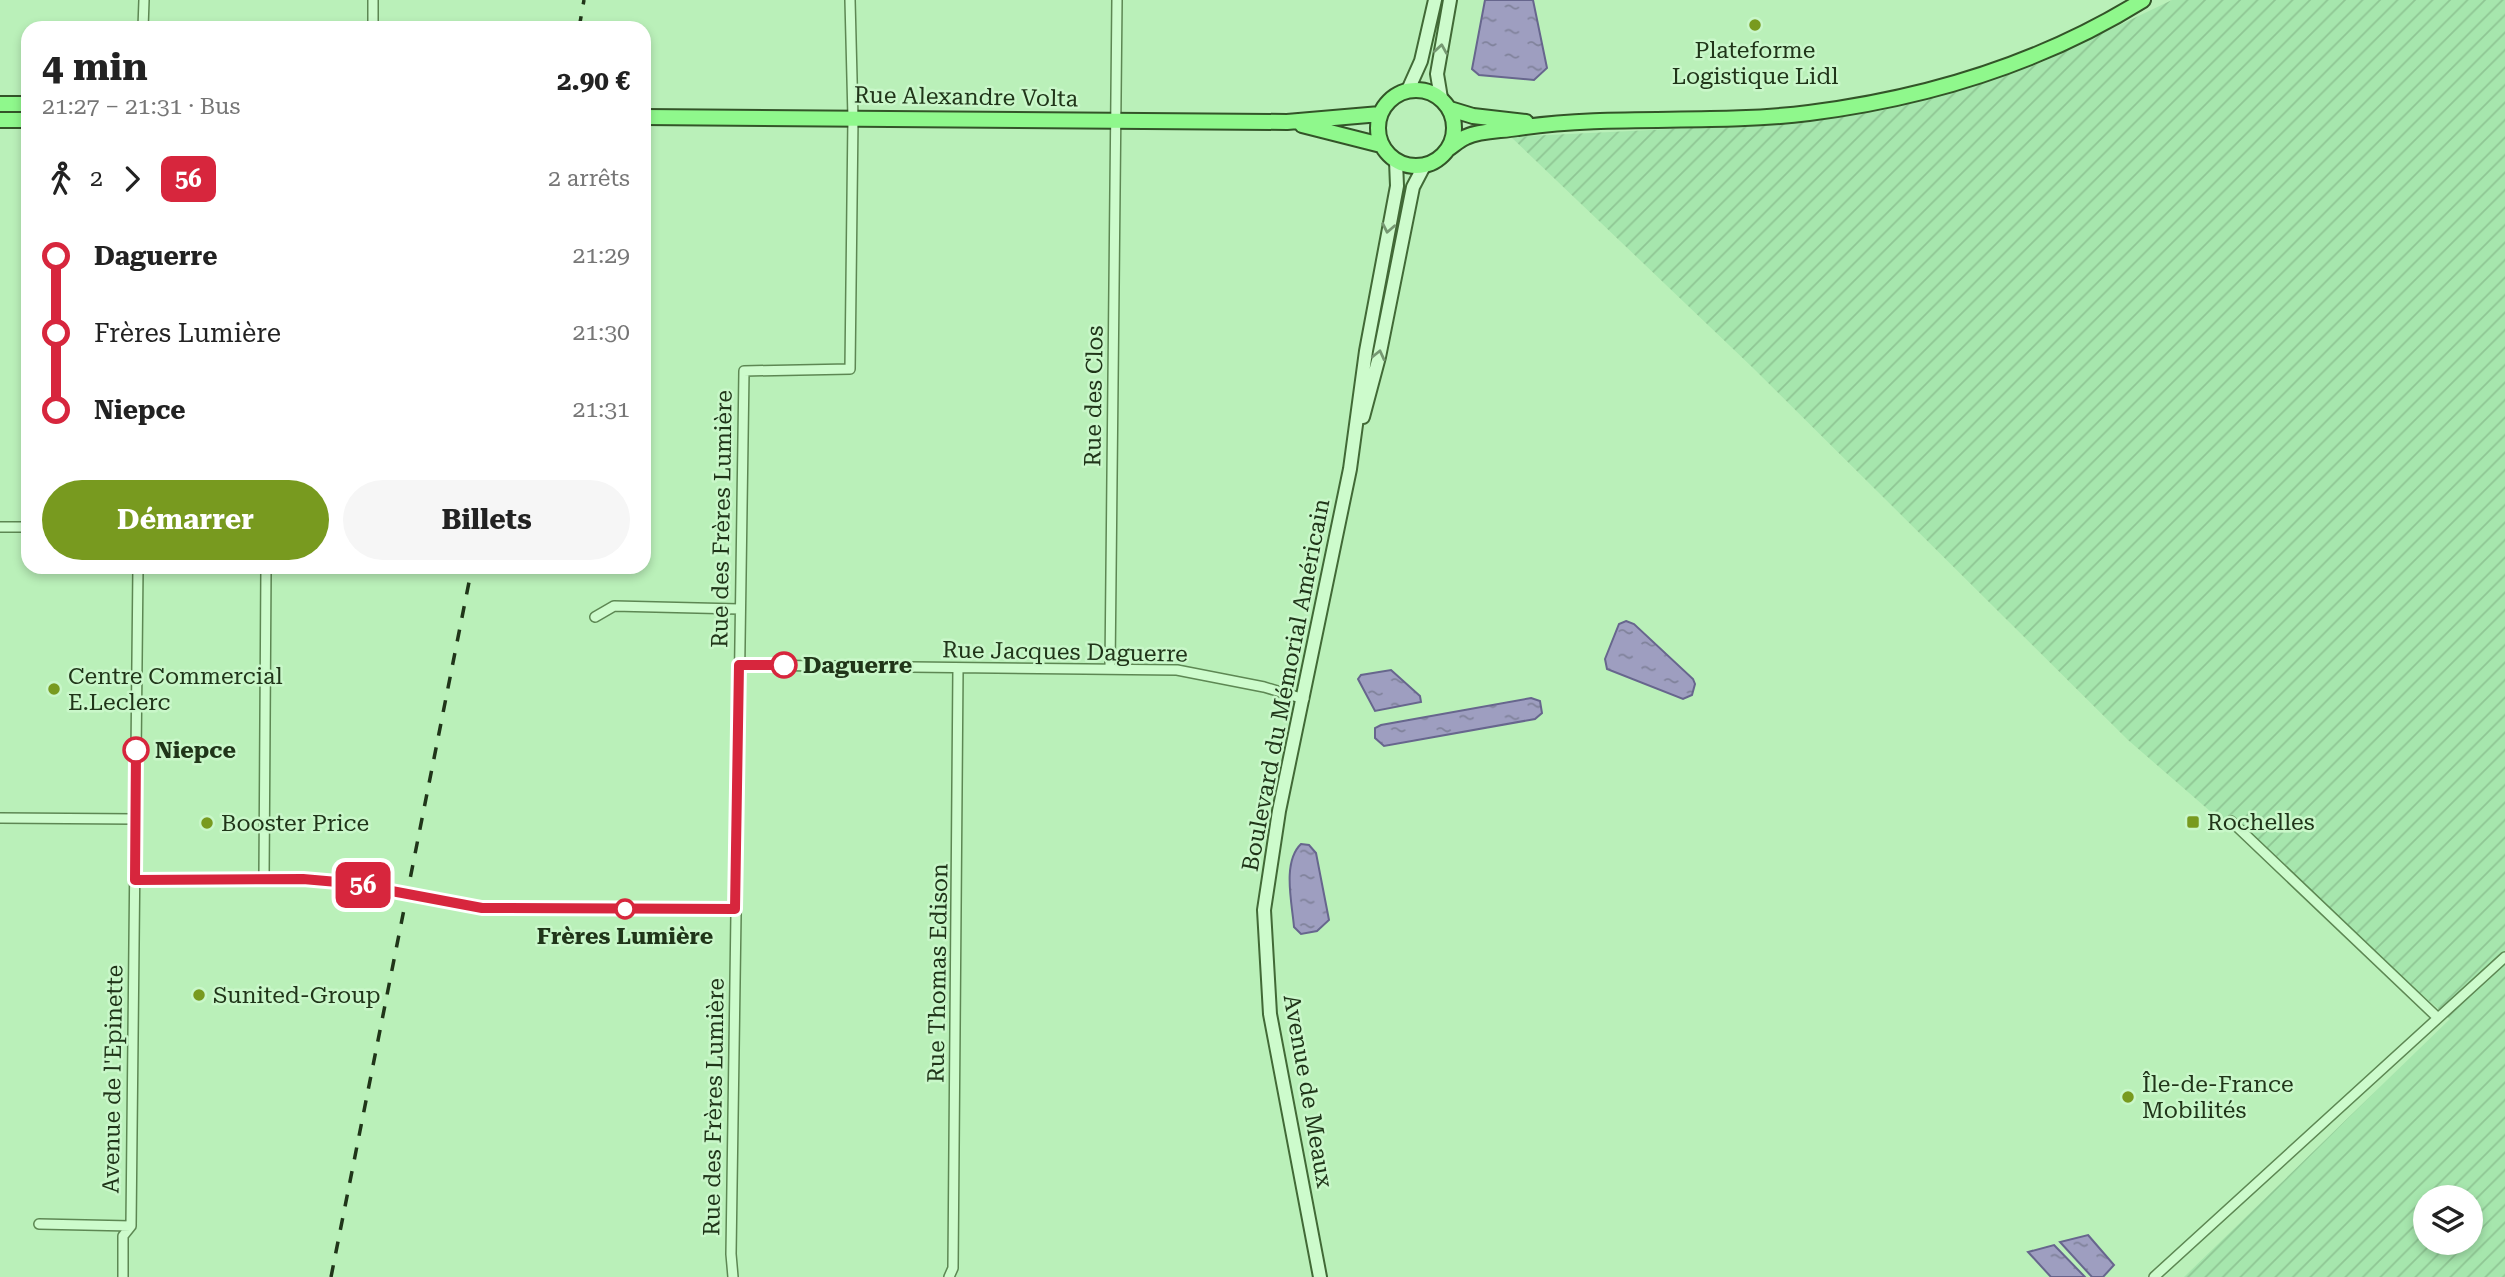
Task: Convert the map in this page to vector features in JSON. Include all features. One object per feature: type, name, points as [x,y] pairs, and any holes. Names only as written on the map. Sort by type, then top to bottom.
[{"type":"main road","points":[[1545,124],[1473,116],[1446,104],[1431,92],[1408,90],[1391,98],[1380,114],[1378,135],[1381,145],[1396,161],[1424,166],[1442,157],[1464,137],[1477,133],[1545,124],[1757,118],[1822,111],[1913,95],[2013,65],[2067,42],[2143,0]]},
{"type":"main road","points":[[0,104],[21,104]]},
{"type":"main road","points":[[1446,104],[1455,130],[1448,149]]},
{"type":"main road","name":"Rue Alexandre Volta","points":[[651,117],[1287,122],[1380,114]]},
{"type":"main road","points":[[0,120],[21,120]]},
{"type":"main road","name":"Rue Alexandre Volta","points":[[1287,122],[1381,145]]},
{"type":"street","points":[[143,21],[144,0]]},
{"type":"street","points":[[373,0],[373,21]]},
{"type":"street","points":[[850,0],[853,118]]},
{"type":"street","name":"Rue des Clos","points":[[1110,670],[1117,0]]},
{"type":"street","points":[[1408,90],[1420,61],[1435,0]]},
{"type":"street","points":[[1446,104],[1437,74],[1450,0]]},
{"type":"street","name":"Rue des Frères Lumière","points":[[733,1277],[730,1254],[744,371],[850,369],[853,118]]},
{"type":"street","points":[[1350,468],[1368,338],[1397,186],[1396,161]]},
{"type":"street","points":[[1350,468],[1379,358],[1413,187],[1424,166]]},
{"type":"street","name":"Boulevard du Mémorial Américain","points":[[1264,910],[1279,811],[1350,468]]},
{"type":"street","points":[[0,527],[21,527]]},
{"type":"street","points":[[0,818],[135,819],[138,574]]},
{"type":"street","points":[[264,878],[266,574]]},
{"type":"street","points":[[596,617],[614,606],[739,609]]},
{"type":"street","name":"Rue Jacques Daguerre","points":[[739,665],[1177,670],[1264,687],[1304,699]]},
{"type":"street","name":"Rue Thomas Edison","points":[[949,1277],[953,1268],[958,668]]},
{"type":"street","name":"Avenue de l'Epinette","points":[[123,1277],[123,1236],[131,1226],[135,819]]},
{"type":"street","points":[[2231,821],[2438,1018]]},
{"type":"street","points":[[135,880],[264,878],[349,883],[482,908],[735,909]]},
{"type":"street","name":"Avenue de Meaux","points":[[1264,910],[1270,1014],[1320,1277]]},
{"type":"street","points":[[2154,1277],[2505,957]]},
{"type":"street","points":[[39,1224],[131,1226]]},
{"type":"green space","points":[[2172,0],[2505,0],[2505,1277],[2184,1277],[2450,1019],[2128,740],[1752,367],[1511,137],[1818,120],[1884,110],[1960,90],[2040,63]]},
{"type":"water","points":[[1485,0],[1533,0],[1547,68],[1534,80],[1479,75],[1472,69]]},
{"type":"water","points":[[1626,621],[1634,624],[1693,679],[1695,684],[1692,695],[1683,699],[1607,669],[1605,659],[1619,624]]},
{"type":"water","points":[[1391,670],[1420,696],[1421,702],[1375,711],[1358,679],[1361,675]]},
{"type":"water","points":[[1531,698],[1540,701],[1542,713],[1535,719],[1384,746],[1375,738],[1375,728],[1381,725]]},
{"type":"water","points":[[1301,844],[1309,845],[1316,853],[1329,920],[1317,931],[1301,934],[1294,927],[1290,872],[1295,852]]},
{"type":"water","points":[[2088,1235],[2114,1265],[2103,1277],[2092,1277],[2060,1242]]},
{"type":"water","points":[[2054,1245],[2085,1277],[2051,1277],[2028,1252]]},
{"type":"railway","points":[[580,21],[584,0]]},
{"type":"railway","points":[[331,1277],[471,574]]},
{"type":"bus line","name":"56","points":[[136,750],[135,880],[303,879],[349,883],[482,908],[735,909],[739,665],[784,665]]},
{"type":"place","name":"Plateforme Logistique Lidl","points":[[1755,25]]},
{"type":"place","name":"Daguerre","points":[[784,665]]},
{"type":"place","name":"Centre Commercial E.Leclerc","points":[[54,689]]},
{"type":"place","name":"Niepce","points":[[136,750]]},
{"type":"place","name":"Rochelles","points":[[2193,822]]},
{"type":"place","name":"Booster Price","points":[[207,823]]},
{"type":"place","name":"Frères Lumière","points":[[625,909]]},
{"type":"place","name":"Sunited-Group","points":[[199,995]]},
{"type":"place","name":"Île-de-France Mobilités","points":[[2128,1097]]}]
